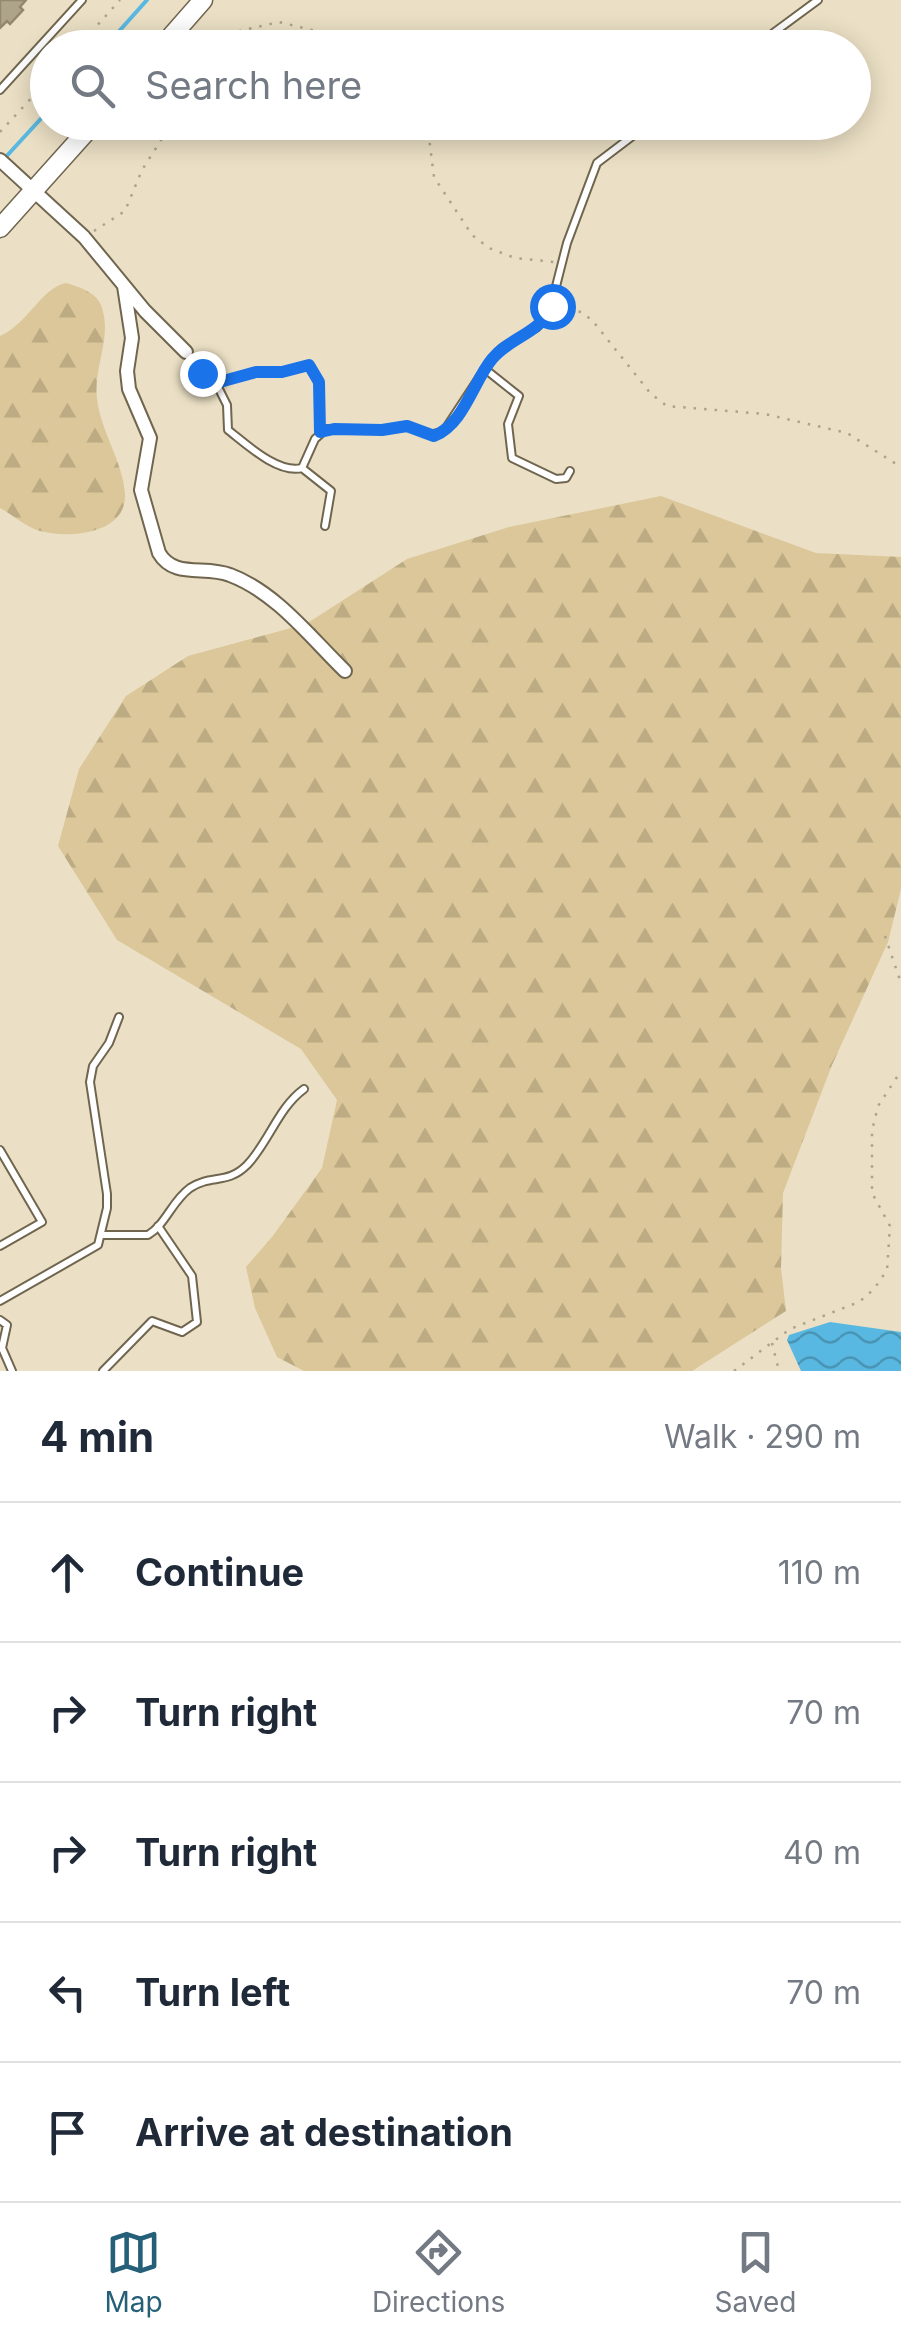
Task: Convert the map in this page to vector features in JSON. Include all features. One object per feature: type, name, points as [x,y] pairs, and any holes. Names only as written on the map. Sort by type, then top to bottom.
[{"type":"street","points":[[177,30],[203,0]]},
{"type":"street","points":[[0,228],[79,140]]},
{"type":"street","points":[[0,160],[84,237],[186,352]]},
{"type":"street","points":[[124,286],[132,338],[127,370],[129,388],[150,438],[141,490],[158,553],[176,570],[221,572],[266,596],[345,671]]},
{"type":"lane","points":[[55,30],[82,0]]},
{"type":"lane","points":[[777,30],[818,0]]},
{"type":"lane","points":[[0,90],[30,57]]},
{"type":"lane","points":[[320,432],[407,426],[438,435],[459,412],[502,348],[544,321],[597,163],[627,140]]},
{"type":"lane","points":[[186,352],[207,379],[216,383],[256,372],[282,372],[309,365],[319,382],[320,432],[302,468]]},
{"type":"lane","points":[[485,369],[520,396],[508,418],[512,458],[556,479],[566,478],[570,471]]},
{"type":"lane","points":[[216,383],[227,405],[228,430],[267,458],[293,470],[302,468],[331,490],[325,526]]},
{"type":"lane","points":[[0,1300],[98,1245],[107,1194],[90,1082],[93,1066],[109,1042],[119,1016]]},
{"type":"lane","points":[[101,1234],[148,1235],[171,1205],[194,1185],[225,1181],[244,1168],[288,1102],[304,1089]]},
{"type":"lane","points":[[0,1150],[42,1222],[0,1246]]},
{"type":"lane","points":[[103,1371],[152,1322],[182,1332],[197,1322],[192,1276],[158,1226]]},
{"type":"lane","points":[[0,1320],[8,1325],[2,1348],[12,1371]]},
{"type":"path","points":[[93,30],[120,0]]},
{"type":"path","points":[[244,30],[279,22],[311,30]]},
{"type":"path","points":[[0,132],[30,100]]},
{"type":"path","points":[[84,237],[126,211],[142,170],[160,140]]},
{"type":"path","points":[[429,140],[434,177],[472,235],[489,248],[515,258],[563,262]]},
{"type":"path","points":[[552,306],[573,309],[592,320],[650,394],[667,406],[765,414],[847,433],[901,467]]},
{"type":"path","points":[[886,936],[901,983]]},
{"type":"path","points":[[734,1371],[801,1323],[858,1302],[887,1270],[890,1226],[872,1193],[872,1132],[878,1106],[901,1071]]},
{"type":"path","points":[[772,1342],[779,1371]]},
{"type":"green space","points":[[66,283],[93,295],[102,308],[105,331],[97,399],[125,494],[117,518],[107,525],[66,534],[35,529],[0,508],[0,336],[19,323],[49,292]]},
{"type":"green space","points":[[661,496],[816,553],[901,557],[901,889],[888,942],[832,1065],[783,1193],[781,1268],[786,1311],[692,1371],[304,1371],[277,1357],[255,1308],[246,1267],[322,1168],[337,1100],[301,1049],[117,940],[58,846],[79,769],[126,696],[188,656],[306,624],[407,559],[509,527]]},
{"type":"water","points":[[830,1322],[901,1332],[901,1371],[801,1371],[787,1340],[789,1335]]},
{"type":"building","points":[[0,0],[26,0],[20,7],[23,10],[10,24],[7,21],[0,28]]},
{"type":"waterway","points":[[120,30],[147,0]]},
{"type":"waterway","points":[[3,160],[30,131]]},
{"type":"route","points":[[202,373],[216,383],[256,372],[282,372],[309,365],[319,382],[320,432],[407,426],[434,436],[448,427],[490,361],[502,348],[544,321],[552,306]]}]
